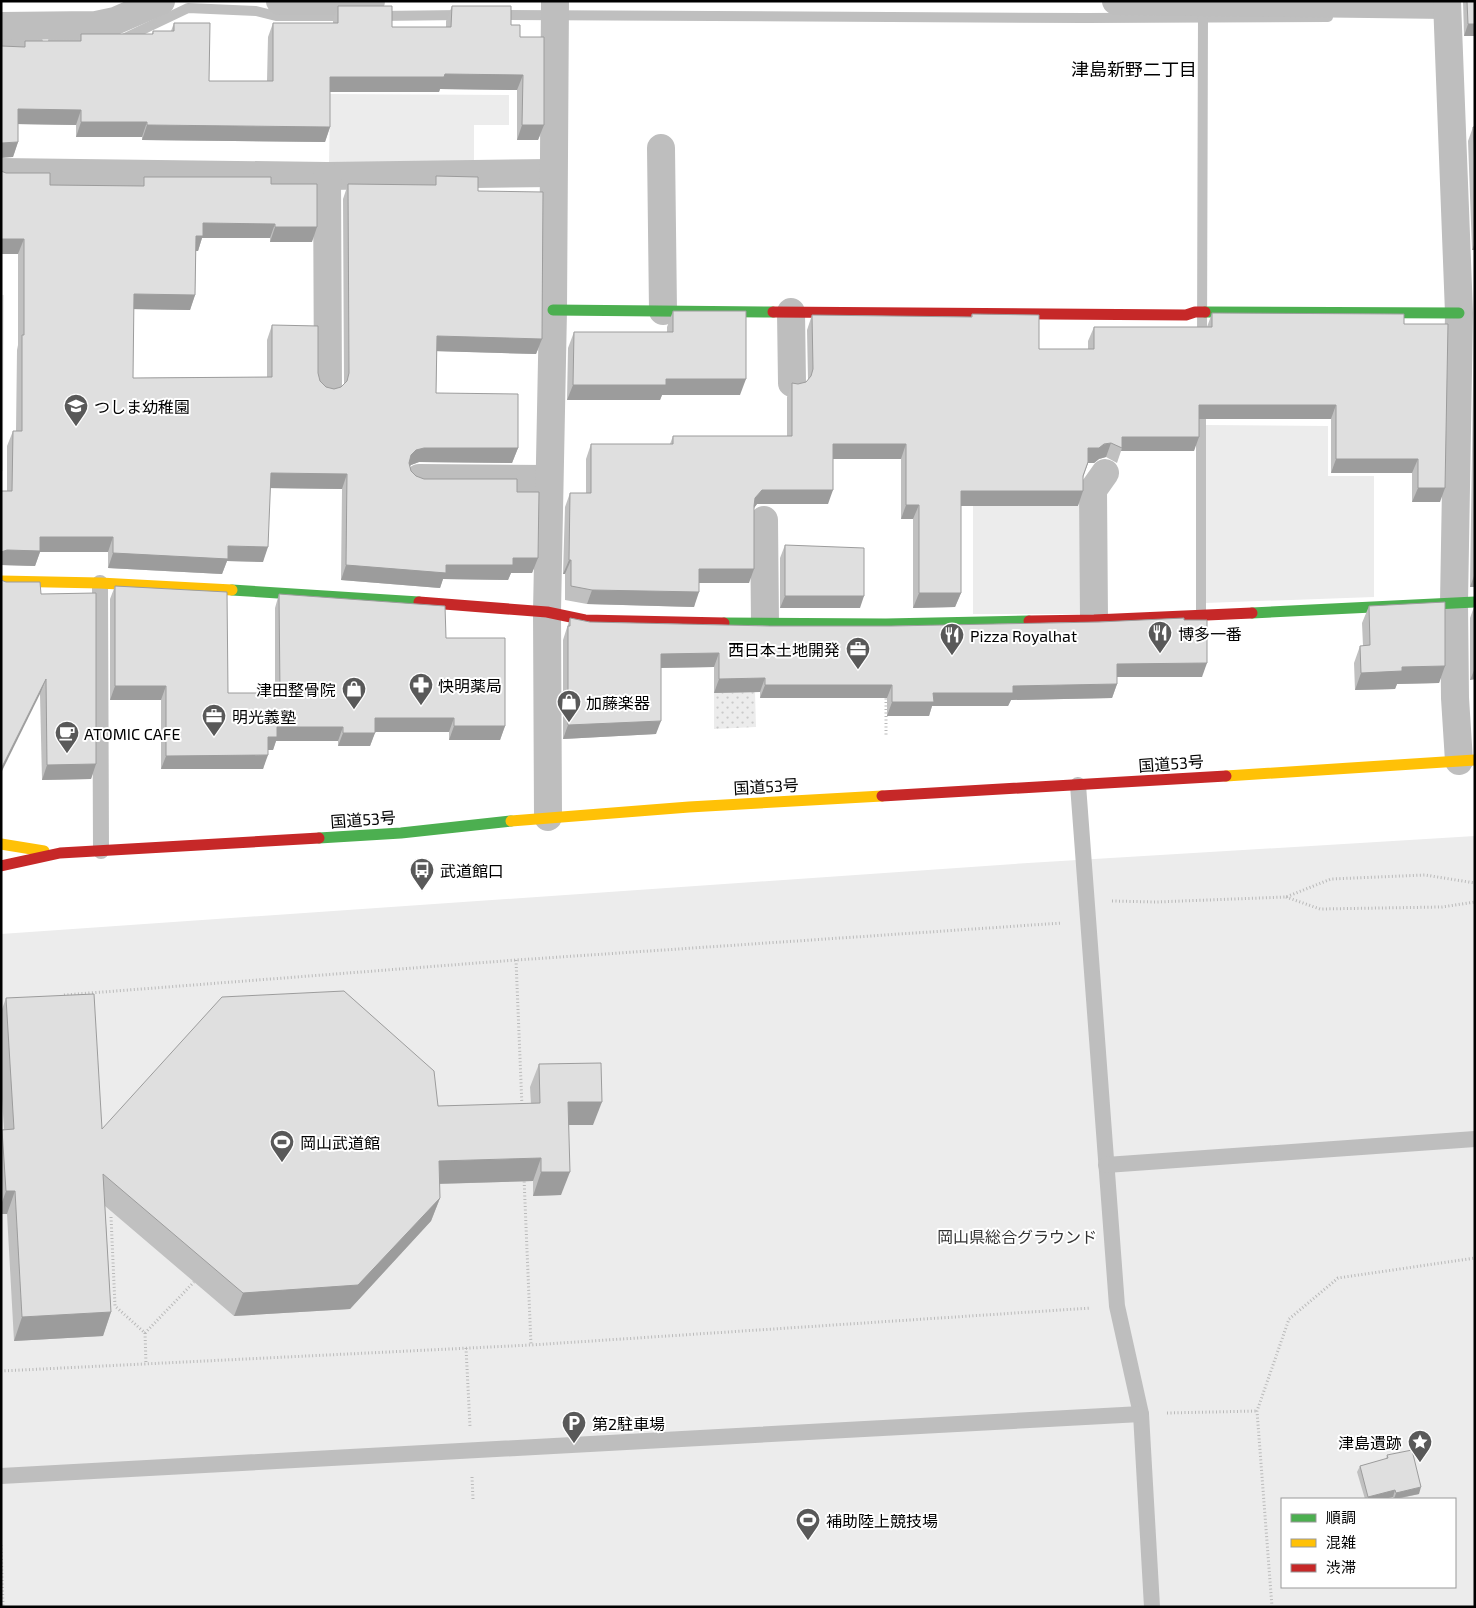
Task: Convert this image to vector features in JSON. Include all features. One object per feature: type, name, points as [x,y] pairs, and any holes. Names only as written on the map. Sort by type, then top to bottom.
[{"type":"main road","points":[[553,310],[1186,315],[1195,312],[1459,313]]},
{"type":"main road","points":[[1,581],[100,583],[331,594],[547,612],[585,620],[765,624],[1094,620],[1464,603]]},
{"type":"main road","name":"国道53号","points":[[1,866],[60,853],[401,833],[548,817],[1467,761]]},
{"type":"main road","name":"国道53号","points":[[1,844],[60,853]]},
{"type":"street","points":[[1,26],[96,13],[115,21],[162,1]]},
{"type":"street","points":[[280,1],[370,1]]},
{"type":"street","points":[[1116,1],[1447,3],[1465,527],[1464,603],[1455,698],[1467,761]]},
{"type":"street","points":[[548,817],[547,612],[553,310],[555,11]]},
{"type":"street","points":[[661,148],[663,311]]},
{"type":"street","points":[[1,172],[327,176],[553,173]]},
{"type":"street","points":[[327,176],[328,388]]},
{"type":"street","points":[[791,312],[792,383]]},
{"type":"street","points":[[1094,620],[1093,490],[1105,473]]},
{"type":"street","points":[[419,478],[549,479]]},
{"type":"street","points":[[764,520],[765,624]]},
{"type":"lane","points":[[100,583],[102,851]]},
{"type":"lane","points":[[1078,785],[1117,1306],[1141,1414],[1152,1607]]},
{"type":"lane","points":[[1106,1165],[1475,1139]]},
{"type":"lane","points":[[1,1476],[1141,1414]]},
{"type":"path","points":[[886,690],[886,737]]},
{"type":"path","points":[[1086,901],[1156,902],[1286,897],[1331,879],[1425,875],[1475,883]]},
{"type":"path","points":[[1286,897],[1320,909],[1442,907],[1475,902]]},
{"type":"path","points":[[61,996],[516,960],[1088,921]]},
{"type":"path","points":[[516,960],[522,1108]]},
{"type":"path","points":[[524,1177],[531,1345]]},
{"type":"path","points":[[111,1217],[115,1306],[145,1333]]},
{"type":"path","points":[[1272,1607],[1257,1411],[1289,1319],[1338,1278],[1475,1258]]},
{"type":"path","points":[[146,1364],[145,1333],[194,1282]]},
{"type":"path","points":[[1,1371],[531,1345],[1117,1306]]},
{"type":"path","points":[[466,1348],[468,1403]]},
{"type":"path","points":[[1141,1414],[1257,1411]]},
{"type":"path","points":[[1,1545],[3,1607]]},
{"type":"green space","points":[[330,94],[509,95],[509,125],[474,125],[474,168],[329,167]]},
{"type":"green space","points":[[1,295],[4,295],[3,471],[1,471]]},
{"type":"green space","points":[[973,424],[995,506],[1083,506],[1083,614],[973,614]]},
{"type":"green space","points":[[1205,425],[1328,426],[1328,476],[1374,476],[1374,597],[1205,603]]},
{"type":"green space","points":[[755,692],[756,727],[714,729],[714,693]]},
{"type":"green space","name":"岡山県総合グラウンド","points":[[1475,836],[1475,1607],[1,1607],[1,934],[1028,863]]},
{"type":"building","points":[[1467,1],[1475,1],[1475,24],[1468,24]]},
{"type":"building","points":[[338,6],[392,6],[392,27],[451,27],[452,6],[511,6],[511,25],[520,25],[520,37],[544,37],[544,125],[522,125],[523,75],[445,74],[444,77],[330,77],[330,127],[147,125],[147,122],[81,122],[81,110],[18,109],[18,142],[1,143],[1,46],[25,47],[25,41],[81,41],[81,34],[153,34],[153,31],[174,31],[174,23],[210,23],[209,81],[273,81],[273,23],[338,23]]},
{"type":"building","points":[[1473,127],[1475,127],[1475,170]]},
{"type":"building","points":[[1,171],[6,173],[50,173],[50,185],[144,186],[144,177],[271,177],[271,184],[317,184],[317,227],[275,227],[275,224],[203,223],[203,236],[196,236],[195,295],[134,294],[133,378],[272,377],[272,325],[318,326],[318,373],[320,381],[326,387],[334,389],[341,387],[347,381],[349,373],[348,184],[436,185],[436,176],[478,177],[478,191],[543,192],[542,339],[437,336],[436,393],[518,394],[518,448],[424,448],[416,450],[411,455],[409,463],[411,471],[416,476],[424,479],[517,479],[517,492],[539,492],[538,558],[513,558],[513,565],[446,565],[446,573],[346,565],[347,474],[271,473],[268,547],[228,546],[228,559],[113,553],[113,537],[40,537],[40,551],[7,550],[1,552],[1,491],[12,491],[13,431],[22,431],[24,239],[1,239]]},
{"type":"building","points":[[673,311],[746,311],[746,379],[666,379],[666,385],[573,385],[574,332],[673,332]]},
{"type":"building","points":[[1212,313],[1404,314],[1404,324],[1448,324],[1445,488],[1418,488],[1418,459],[1336,459],[1336,405],[1199,405],[1199,437],[1122,437],[1122,448],[1111,443],[1104,444],[1099,448],[1088,448],[1088,462],[1083,476],[1083,491],[961,491],[961,593],[919,593],[919,505],[906,505],[906,444],[833,444],[833,490],[762,490],[755,498],[754,569],[699,569],[699,592],[592,590],[571,586],[571,560],[569,560],[570,493],[591,493],[591,444],[673,444],[673,436],[792,436],[792,383],[806,382],[811,376],[813,369],[812,315],[972,317],[972,314],[1039,315],[1039,349],[1094,349],[1094,327],[1212,327]]},
{"type":"building","points":[[785,545],[864,548],[864,596],[785,596]]},
{"type":"building","points":[[1,580],[6,582],[40,582],[41,594],[96,593],[96,764],[47,765],[46,679],[1,769]]},
{"type":"building","points":[[115,586],[227,592],[228,693],[280,693],[279,594],[445,606],[446,638],[505,638],[505,726],[454,726],[454,718],[375,718],[375,733],[343,733],[343,727],[277,727],[277,737],[268,737],[268,755],[166,756],[166,686],[115,686]]},
{"type":"building","points":[[1445,602],[1445,666],[1402,667],[1402,671],[1361,673],[1360,646],[1370,645],[1369,606]]},
{"type":"building","points":[[570,618],[590,622],[770,626],[891,626],[1099,622],[1184,618],[1184,620],[1207,620],[1207,663],[1117,664],[1117,684],[1013,686],[1013,693],[933,693],[934,702],[892,702],[892,685],[765,685],[765,678],[719,679],[719,653],[661,654],[661,721],[568,725],[568,626],[570,626]]},
{"type":"building","points":[[344,991],[434,1071],[438,1106],[540,1103],[539,1064],[601,1063],[602,1102],[568,1102],[570,1172],[541,1172],[541,1158],[439,1161],[440,1198],[358,1285],[243,1293],[103,1174],[111,1312],[22,1317],[15,1191],[6,1191],[2,1130],[14,1129],[6,998],[94,994],[102,1129],[222,997]]},
{"type":"building","points":[[1412,1450],[1421,1487],[1396,1493],[1395,1490],[1368,1497],[1360,1466],[1388,1458],[1387,1455]]},
{"type":"waterway","points":[[123,39],[188,8],[256,11],[276,16],[348,16]]},
{"type":"waterway","points":[[1202,341],[1203,14]]},
{"type":"waterway","points":[[378,16],[461,15]]},
{"type":"waterway","points":[[498,15],[1085,18],[1328,17]]},
{"type":"waterway","points":[[53,41],[91,40]]},
{"type":"waterway","points":[[1,43],[38,42]]},
{"type":"waterway","points":[[1201,408],[1201,611]]},
{"type":"traffic: fast","points":[[553,310],[773,312]]},
{"type":"traffic: fast","points":[[1205,312],[1459,313]]},
{"type":"traffic: fast","points":[[232,590],[419,602]]},
{"type":"traffic: fast","points":[[1252,613],[1475,602]]},
{"type":"traffic: fast","points":[[724,623],[886,624],[1029,621]]},
{"type":"traffic: fast","points":[[319,838],[401,833],[511,821]]},
{"type":"traffic: slow","points":[[1,581],[100,583],[232,590]]},
{"type":"traffic: slow","points":[[1226,776],[1475,760]]},
{"type":"traffic: slow","points":[[511,821],[689,807],[882,796]]},
{"type":"traffic: slow","points":[[1,844],[44,851]]},
{"type":"traffic: jam","points":[[773,312],[1186,315],[1195,312],[1205,312]]},
{"type":"traffic: jam","points":[[419,602],[547,612],[585,620],[724,623]]},
{"type":"traffic: jam","points":[[1029,621],[1252,613]]},
{"type":"traffic: jam","points":[[882,796],[1226,776]]},
{"type":"traffic: jam","points":[[1,866],[60,853],[319,838]]},
{"type":"place","name":"つしま幼稚園","points":[[76,427]]},
{"type":"place","name":"博多一番","points":[[1160,654]]},
{"type":"place","name":"Pizza Royalhat","points":[[952,656]]},
{"type":"place","name":"西日本土地開発","points":[[858,670]]},
{"type":"place","name":"快明薬局","points":[[421,706]]},
{"type":"place","name":"津田整骨院","points":[[354,710]]},
{"type":"place","name":"加藤楽器","points":[[569,723]]},
{"type":"place","name":"明光義塾","points":[[214,737]]},
{"type":"place","name":"ATOMIC CAFE","points":[[67,754]]},
{"type":"place","name":"武道館口","points":[[422,891]]},
{"type":"place","name":"岡山武道館","points":[[282,1163]]},
{"type":"place","name":"第2駐車場","points":[[574,1444]]},
{"type":"place","name":"津島遺跡","points":[[1420,1463]]},
{"type":"place","name":"補助陸上競技場","points":[[808,1541]]},
{"type":"district","name":"津島新野二丁目","points":[[1134,69]]}]
